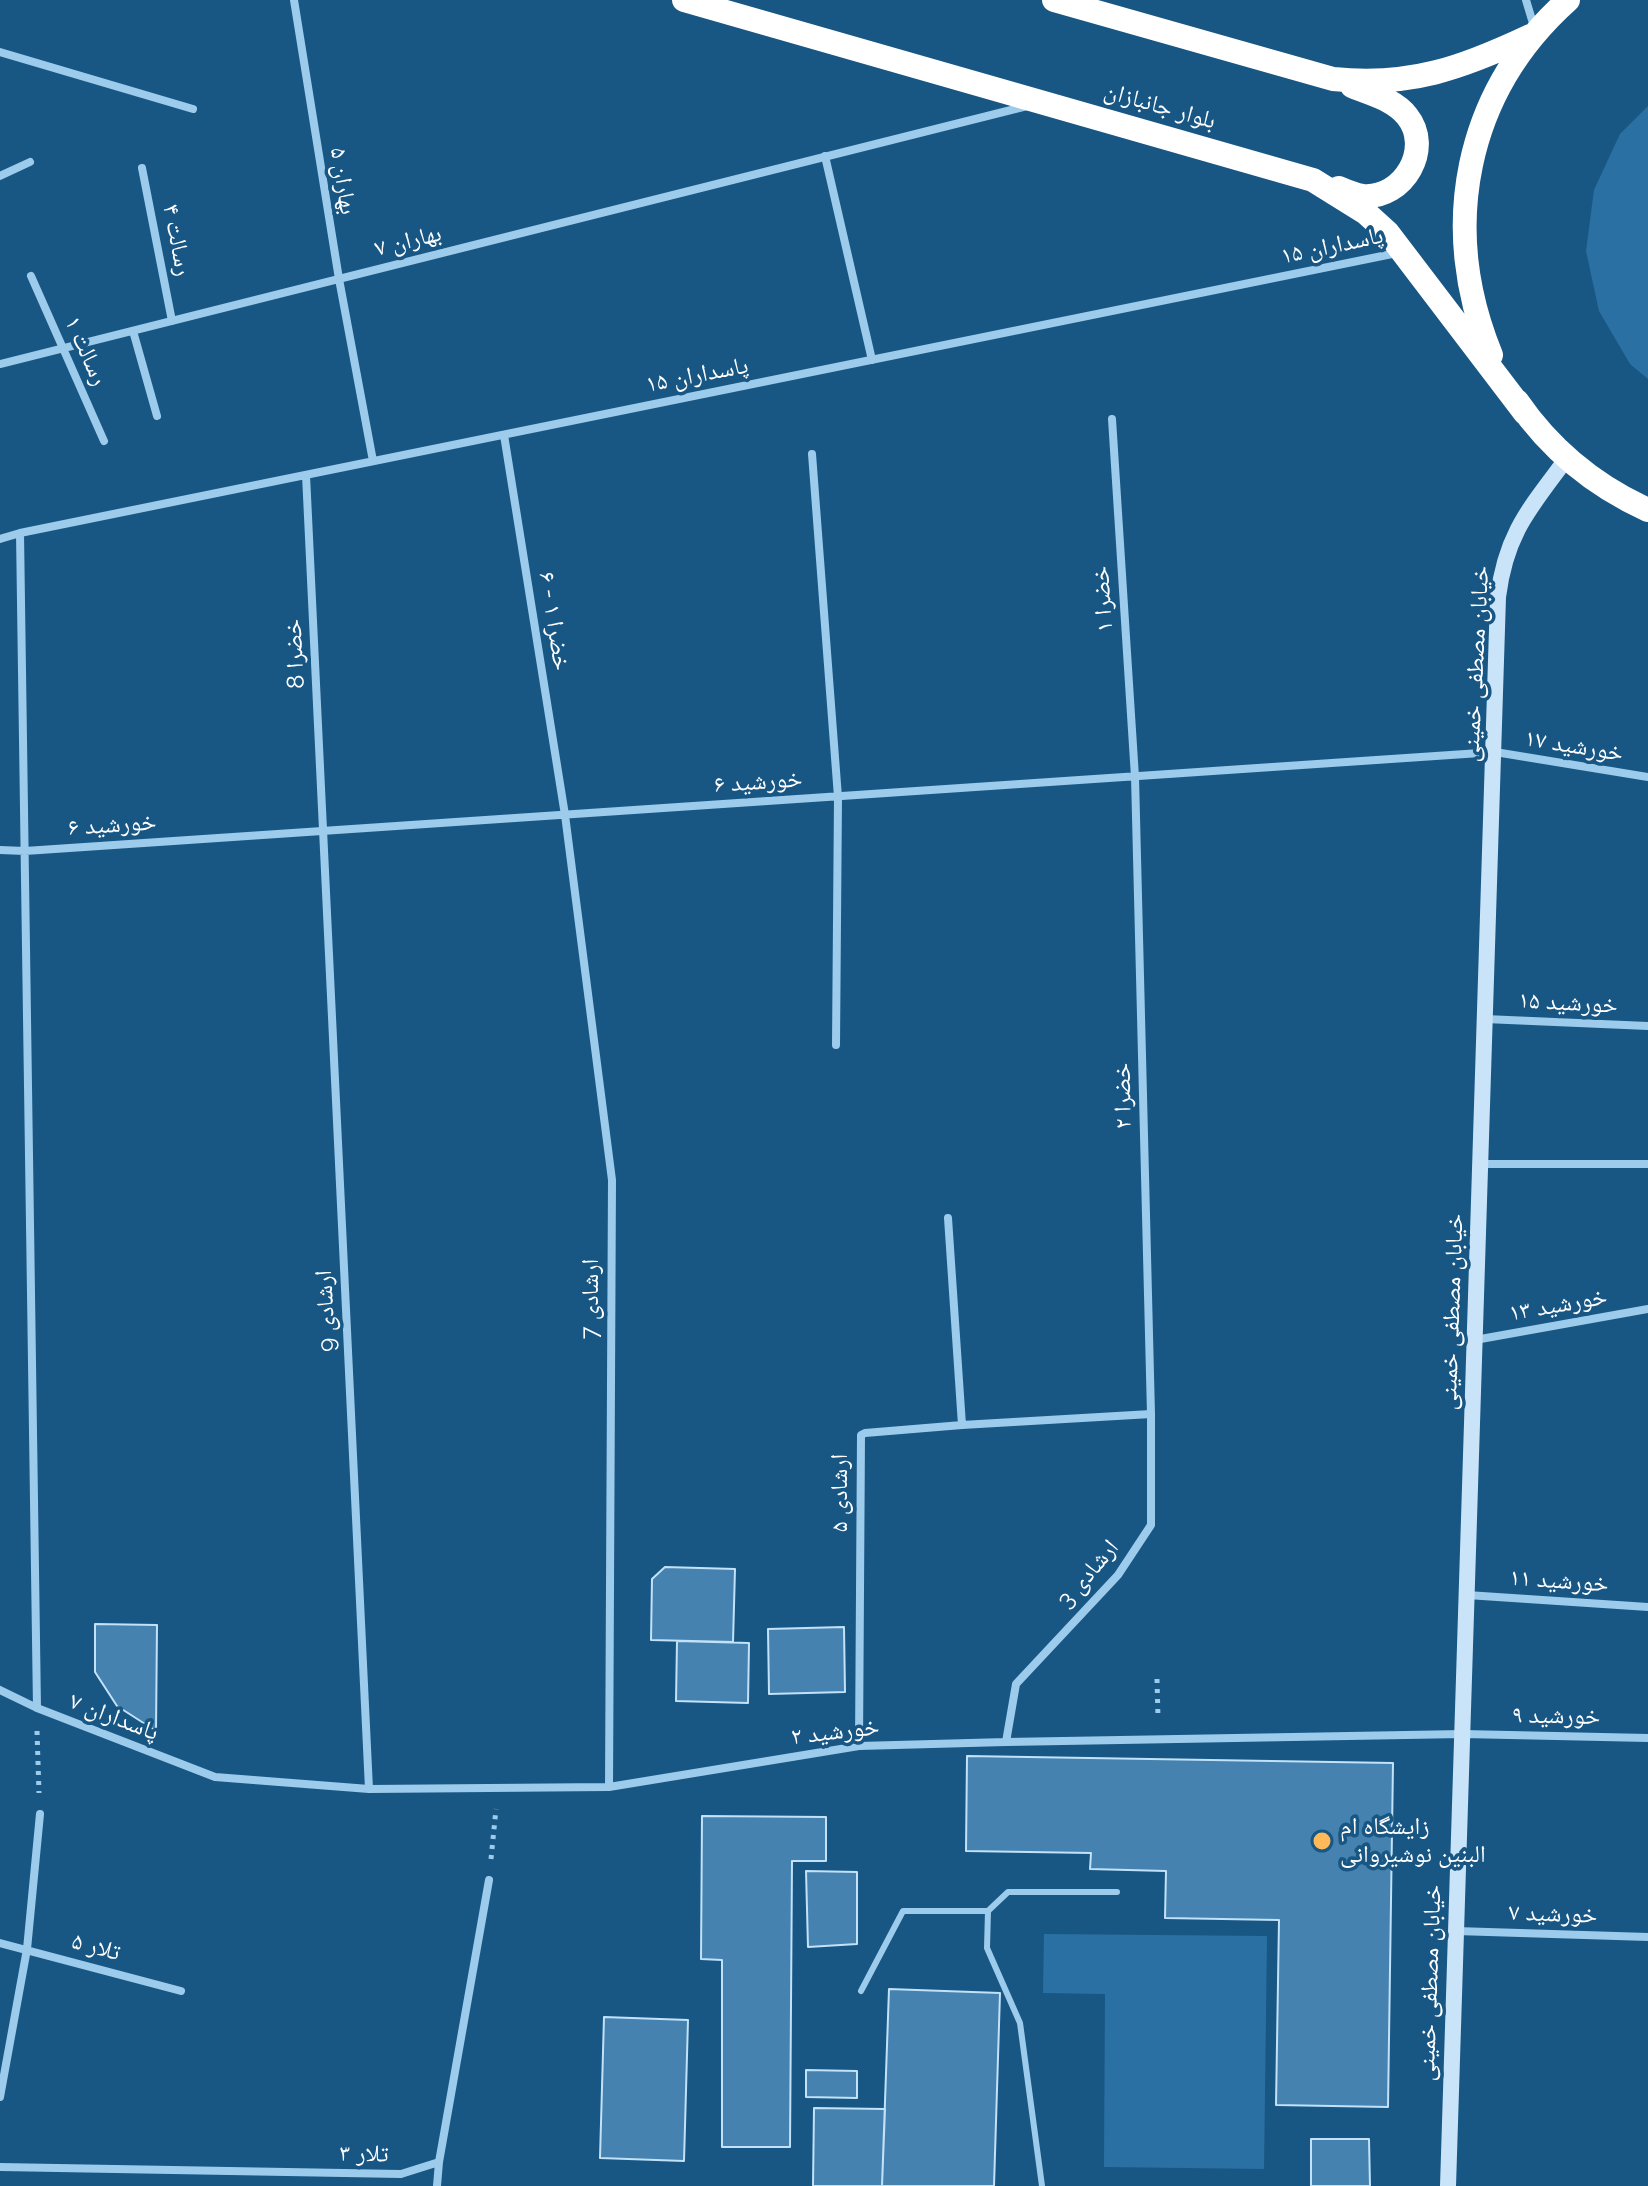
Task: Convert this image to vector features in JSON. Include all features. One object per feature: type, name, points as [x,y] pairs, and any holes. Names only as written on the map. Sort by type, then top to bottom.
[{"type":"highway","name":"بلوار جانبازان","points":[[684,0],[1295,173],[1328,188],[1366,213],[1388,233],[1525,413]]},
{"type":"highway","points":[[1054,0],[1333,79],[1395,105],[1407,116],[1415,130],[1417,146],[1414,162],[1406,177],[1395,188],[1379,194],[1363,196],[1295,173]]},
{"type":"highway","points":[[1568,0],[1536,33],[1510,67],[1480,131],[1468,177],[1464,225],[1467,272],[1472,302],[1482,332],[1508,388],[1525,413],[1545,437],[1591,478],[1648,510]]},
{"type":"highway","points":[[1333,79],[1390,80],[1436,73],[1484,57],[1536,33]]},
{"type":"main road","name":"خیابان مصطفی خمینی","points":[[1448,2186],[1498,597],[1502,568],[1511,541],[1525,515],[1567,458]]},
{"type":"street","name":"بهاران ۵","points":[[294,0],[339,279],[373,461]]},
{"type":"street","points":[[1526,0],[1536,33]]},
{"type":"street","points":[[0,52],[193,109]]},
{"type":"street","name":"بهاران ۷","points":[[0,364],[1042,102]]},
{"type":"street","points":[[825,156],[872,360]]},
{"type":"street","points":[[0,176],[30,162]]},
{"type":"street","name":"رسالت ۴","points":[[142,168],[172,321]]},
{"type":"street","name":"پاسداران ۱۵","points":[[0,539],[1402,252]]},
{"type":"street","name":"رسالت ۱","points":[[31,276],[104,441]]},
{"type":"street","points":[[133,331],[157,416]]},
{"type":"street","name":"خضرا ۱","points":[[1112,419],[1135,777]]},
{"type":"street","name":"خضرا ۱ - ۶","points":[[504,435],[565,815]]},
{"type":"street","points":[[812,454],[838,797],[836,1045]]},
{"type":"street","name":"خضرا 8","points":[[306,475],[323,831]]},
{"type":"street","points":[[20,533],[37,1708]]},
{"type":"street","name":"خورشید ۶","points":[[0,850],[25,851],[1495,752]]},
{"type":"street","name":"خورشید ۱۷","points":[[1495,752],[1648,777]]},
{"type":"street","name":"خضرا ۲","points":[[1135,777],[1151,1414]]},
{"type":"street","name":"ارشادی 7","points":[[565,815],[612,1180],[609,1787]]},
{"type":"street","name":"ارشادی 9","points":[[323,831],[369,1789]]},
{"type":"street","name":"خورشید ۱۵","points":[[1485,1019],[1648,1026]]},
{"type":"street","points":[[1481,1164],[1648,1164]]},
{"type":"street","points":[[948,1218],[962,1425]]},
{"type":"street","name":"خورشید ۱۳","points":[[1475,1340],[1648,1309]]},
{"type":"street","name":"ارشادی ۵","points":[[859,1746],[861,1435],[962,1425],[1151,1414]]},
{"type":"street","name":"ارشادی 3","points":[[1006,1742],[1016,1684],[1118,1575],[1151,1525],[1151,1414]]},
{"type":"street","name":"خورشید ۱۱","points":[[1467,1595],[1648,1607]]},
{"type":"street","name":"پاسداران ۷","points":[[0,1690],[37,1708],[215,1777]]},
{"type":"street","name":"خورشید ۲","points":[[215,1777],[369,1789],[609,1787],[859,1746],[1463,1734]]},
{"type":"street","name":"خورشید ۹","points":[[1463,1734],[1648,1738]]},
{"type":"street","points":[[0,2097],[27,1949],[40,1814]]},
{"type":"street","points":[[437,2186],[489,1880]]},
{"type":"street","name":"خورشید ۷","points":[[1456,1931],[1648,1937]]},
{"type":"street","name":"تلار ۵","points":[[0,1943],[181,1991]]},
{"type":"street","name":"تلار ۳","points":[[0,2167],[401,2174],[439,2162]]},
{"type":"lane","points":[[861,1991],[903,1911],[988,1911],[1008,1892],[1117,1892]]},
{"type":"lane","points":[[988,1911],[987,1948],[1020,2023],[1042,2186]]},
{"type":"path","points":[[1157,1679],[1158,1739]]},
{"type":"path","points":[[37,1708],[40,1814]]},
{"type":"path","points":[[489,1880],[498,1788]]},
{"type":"shaded area","points":[[1648,106],[1648,379],[1630,364],[1599,311],[1586,251],[1594,190],[1620,134]]},
{"type":"shaded area","points":[[1044,1934],[1267,1936],[1264,2169],[1104,2167],[1105,1994],[1043,1993]]},
{"type":"building","points":[[665,1567],[735,1569],[733,1642],[651,1640],[652,1579]]},
{"type":"building","points":[[95,1624],[157,1625],[156,1731],[117,1706],[95,1672]]},
{"type":"building","points":[[844,1627],[845,1692],[769,1694],[768,1629]]},
{"type":"building","points":[[677,1641],[749,1643],[748,1703],[676,1701]]},
{"type":"building","points":[[967,1756],[1393,1763],[1388,2107],[1276,2105],[1279,1920],[1165,1918],[1166,1871],[1090,1869],[1091,1853],[966,1851]]},
{"type":"building","points":[[702,1816],[826,1817],[826,1861],[792,1861],[790,2147],[722,2147],[722,1960],[701,1959]]},
{"type":"building","points":[[806,1871],[857,1872],[857,1944],[808,1947]]},
{"type":"building","points":[[889,1989],[1000,1993],[994,2186],[882,2186]]},
{"type":"building","points":[[604,2017],[688,2020],[684,2161],[600,2158]]},
{"type":"building","points":[[806,2070],[857,2071],[857,2098],[806,2097]]},
{"type":"building","points":[[814,2108],[885,2109],[882,2186],[813,2186]]},
{"type":"building","points":[[1311,2139],[1369,2139],[1370,2186],[1311,2186]]},
{"type":"place","name":"زایشگاه ام البنین نوشیروانی","points":[[1322,1841]]}]
